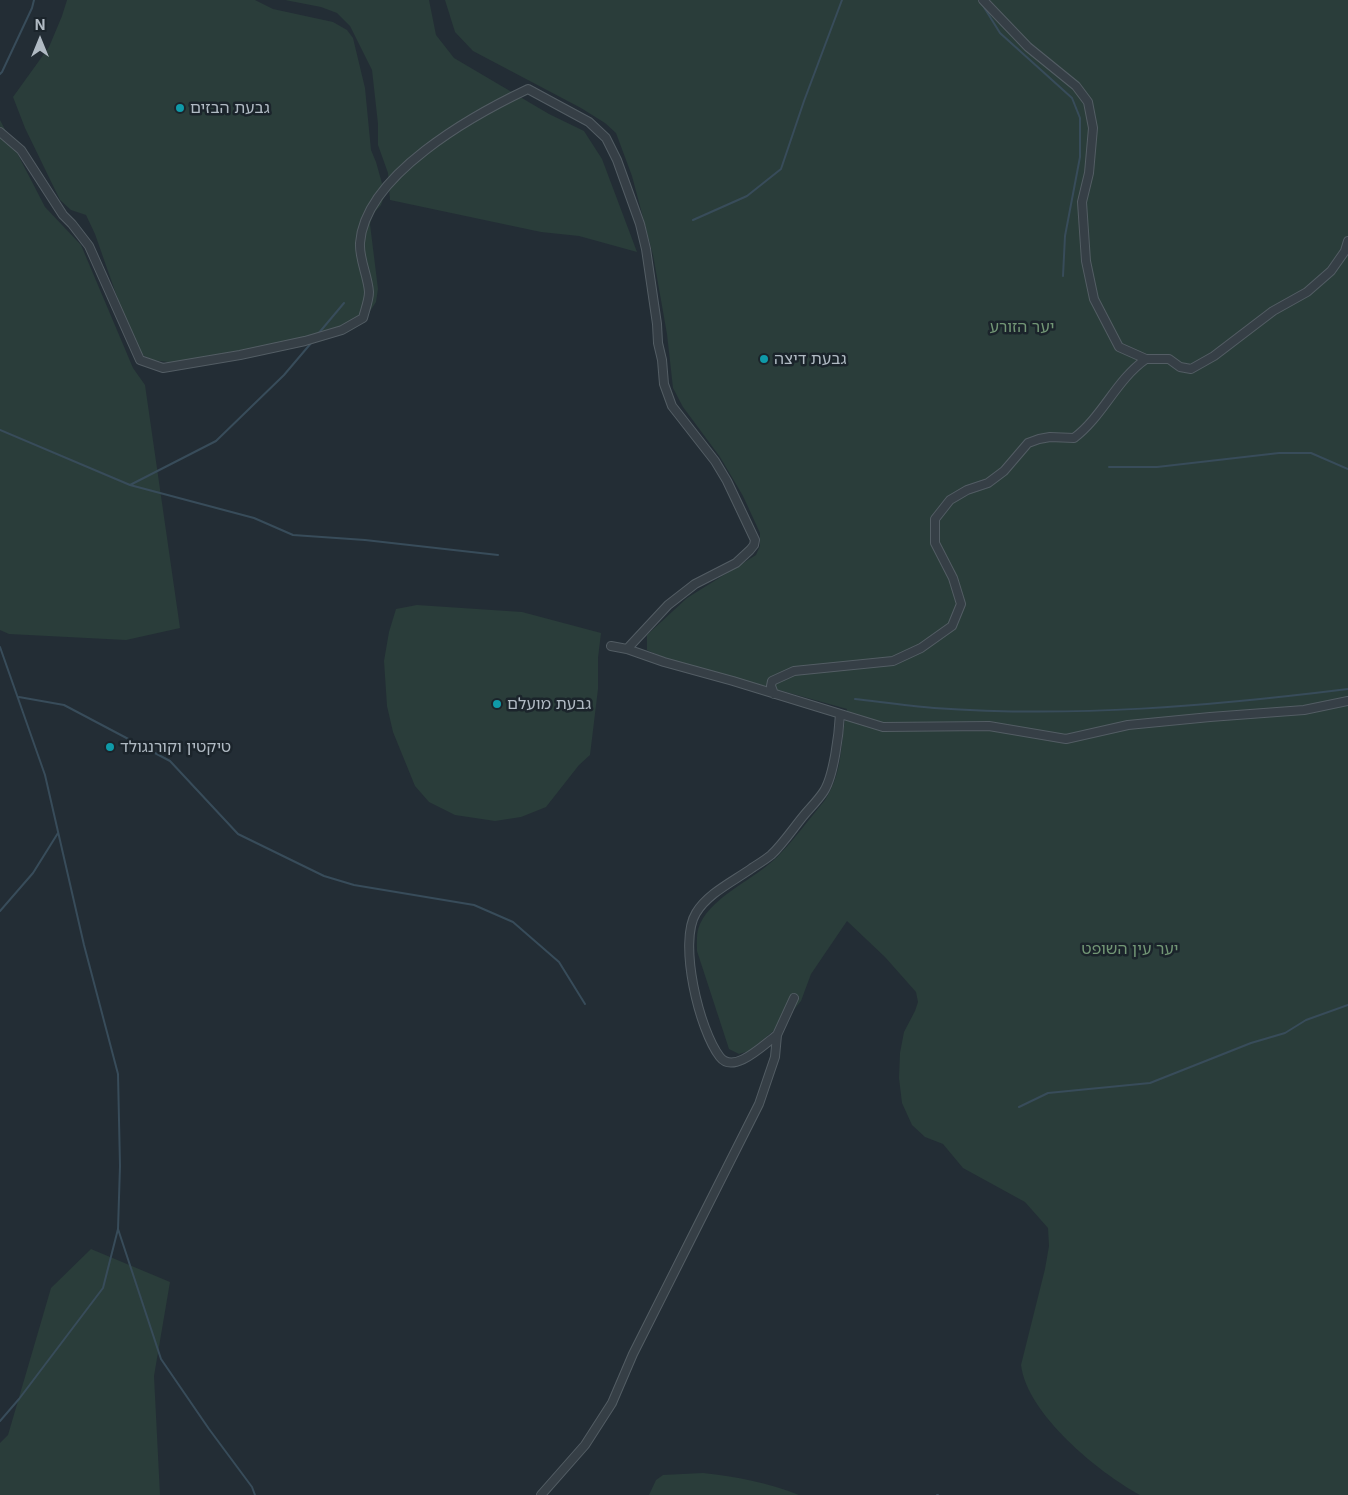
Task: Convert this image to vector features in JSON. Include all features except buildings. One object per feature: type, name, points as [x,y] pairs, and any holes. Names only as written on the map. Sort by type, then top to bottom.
[{"type":"street","points":[[984,0],[1028,47],[1076,86],[1088,102],[1093,128],[1090,173],[1082,202],[1086,261],[1094,299],[1119,347],[1146,359],[1169,359],[1180,367],[1192,369],[1214,356],[1272,311],[1307,292],[1331,271],[1345,251],[1348,241]]},
{"type":"street","points":[[0,132],[21,150],[63,215],[89,246],[140,360],[163,368],[184,366],[305,341],[342,330],[363,318],[369,293],[360,244],[365,222],[372,205],[388,184],[416,158],[473,117],[528,89],[589,122],[606,138],[617,160],[640,224],[646,249],[664,384],[672,406],[715,462],[749,524],[755,540],[750,550],[736,563],[695,584],[668,605],[627,649]]},
{"type":"street","points":[[774,694],[771,686],[772,682],[794,670],[893,661],[922,648],[952,626],[961,604],[953,578],[935,543],[934,521],[939,513],[950,500],[967,490],[988,483],[1004,471],[1028,443],[1039,439],[1074,438],[1094,419],[1126,377],[1146,359]]},
{"type":"street","points":[[611,646],[627,649],[664,662],[883,727],[988,726],[1066,740],[1128,725],[1210,716],[1304,710],[1348,702]]},
{"type":"street","points":[[777,1035],[742,1062],[728,1063],[721,1058],[711,1040],[694,990],[689,946],[690,926],[696,912],[708,899],[772,854],[825,790],[833,762],[840,714]]},
{"type":"street","points":[[541,1495],[585,1445],[612,1403],[642,1336],[759,1104],[775,1057],[777,1035],[794,998]]},
{"type":"green space","points":[[67,0],[255,0],[273,9],[333,22],[347,30],[353,38],[365,88],[371,150],[385,194],[381,205],[373,214],[370,224],[378,289],[376,302],[363,322],[281,345],[177,363],[151,360],[136,351],[95,234],[86,215],[71,210],[60,200],[25,128],[13,97],[49,47]]},
{"type":"green space","points":[[285,0],[429,0],[436,35],[454,58],[549,114],[584,131],[602,159],[637,252],[579,236],[541,232],[390,200],[388,173],[378,145],[378,124],[372,70],[350,26],[337,13],[321,7]]},
{"type":"green space","points":[[445,0],[1348,0],[1348,1495],[1140,1495],[1085,1457],[1050,1422],[1036,1403],[1026,1384],[1021,1365],[1045,1269],[1049,1246],[1048,1228],[1025,1202],[963,1168],[943,1144],[925,1137],[912,1125],[902,1103],[899,1078],[900,1053],[904,1032],[918,1002],[916,992],[885,957],[847,921],[811,974],[801,1001],[782,1024],[749,1051],[739,1054],[729,1049],[697,951],[700,924],[715,904],[778,856],[825,800],[835,778],[841,756],[847,709],[664,658],[647,650],[647,635],[687,598],[756,555],[760,546],[760,533],[743,496],[720,457],[683,407],[673,388],[667,334],[653,255],[632,176],[616,133],[605,123],[581,108],[473,51],[455,32]]},
{"type":"green space","points":[[0,120],[45,207],[81,245],[133,368],[145,385],[180,628],[126,640],[9,634],[0,630]]},
{"type":"green space","points":[[417,605],[522,612],[601,633],[598,658],[598,689],[590,755],[579,765],[546,807],[521,817],[495,821],[455,815],[429,802],[415,786],[393,732],[387,706],[384,661],[389,632],[396,609]]},
{"type":"green space","points":[[91,1249],[170,1282],[154,1376],[160,1495],[0,1495],[0,1443],[8,1435],[51,1288]]},
{"type":"green space","points":[[703,1473],[752,1481],[799,1495],[649,1495],[656,1480],[663,1475]]},
{"type":"waterway","points":[[0,74],[32,8],[34,0]]},
{"type":"waterway","points":[[693,220],[747,196],[781,169],[842,0]]},
{"type":"waterway","points":[[982,4],[1000,33],[1072,98],[1080,118],[1080,157],[1065,236],[1063,276]]},
{"type":"waterway","points":[[318,334],[344,303]]},
{"type":"waterway","points":[[130,485],[216,441],[284,375],[312,342]]},
{"type":"waterway","points":[[0,430],[130,485],[254,518],[293,535],[365,540],[498,555]]},
{"type":"waterway","points":[[1109,467],[1157,467],[1279,453],[1311,453],[1348,469]]},
{"type":"waterway","points":[[0,647],[45,775],[84,945],[118,1074],[120,1166],[118,1229],[103,1288],[19,1399],[0,1421]]},
{"type":"waterway","points":[[855,699],[924,707],[986,711],[1090,711],[1245,701],[1348,689]]},
{"type":"waterway","points":[[19,697],[64,705],[170,761],[238,834],[324,876],[354,885],[474,905],[513,922],[559,962],[585,1004]]},
{"type":"waterway","points":[[0,911],[33,873],[58,833]]},
{"type":"waterway","points":[[1019,1107],[1048,1093],[1150,1083],[1251,1043],[1285,1033],[1306,1020],[1348,1005]]},
{"type":"waterway","points":[[118,1229],[161,1359],[252,1487],[255,1495]]},
{"type":"place","name":"גבעת הבזים","points":[[180,108]]},
{"type":"place","name":"גבעת דיצה","points":[[764,359]]},
{"type":"place","name":"גבעת מועלם","points":[[497,704]]},
{"type":"place","name":"טיקטין וקורנגולד","points":[[110,747]]},
{"type":"park label","name":"יער הזורע","points":[[1022,327]]},
{"type":"park label","name":"יער עין השופט","points":[[1130,949]]}]
